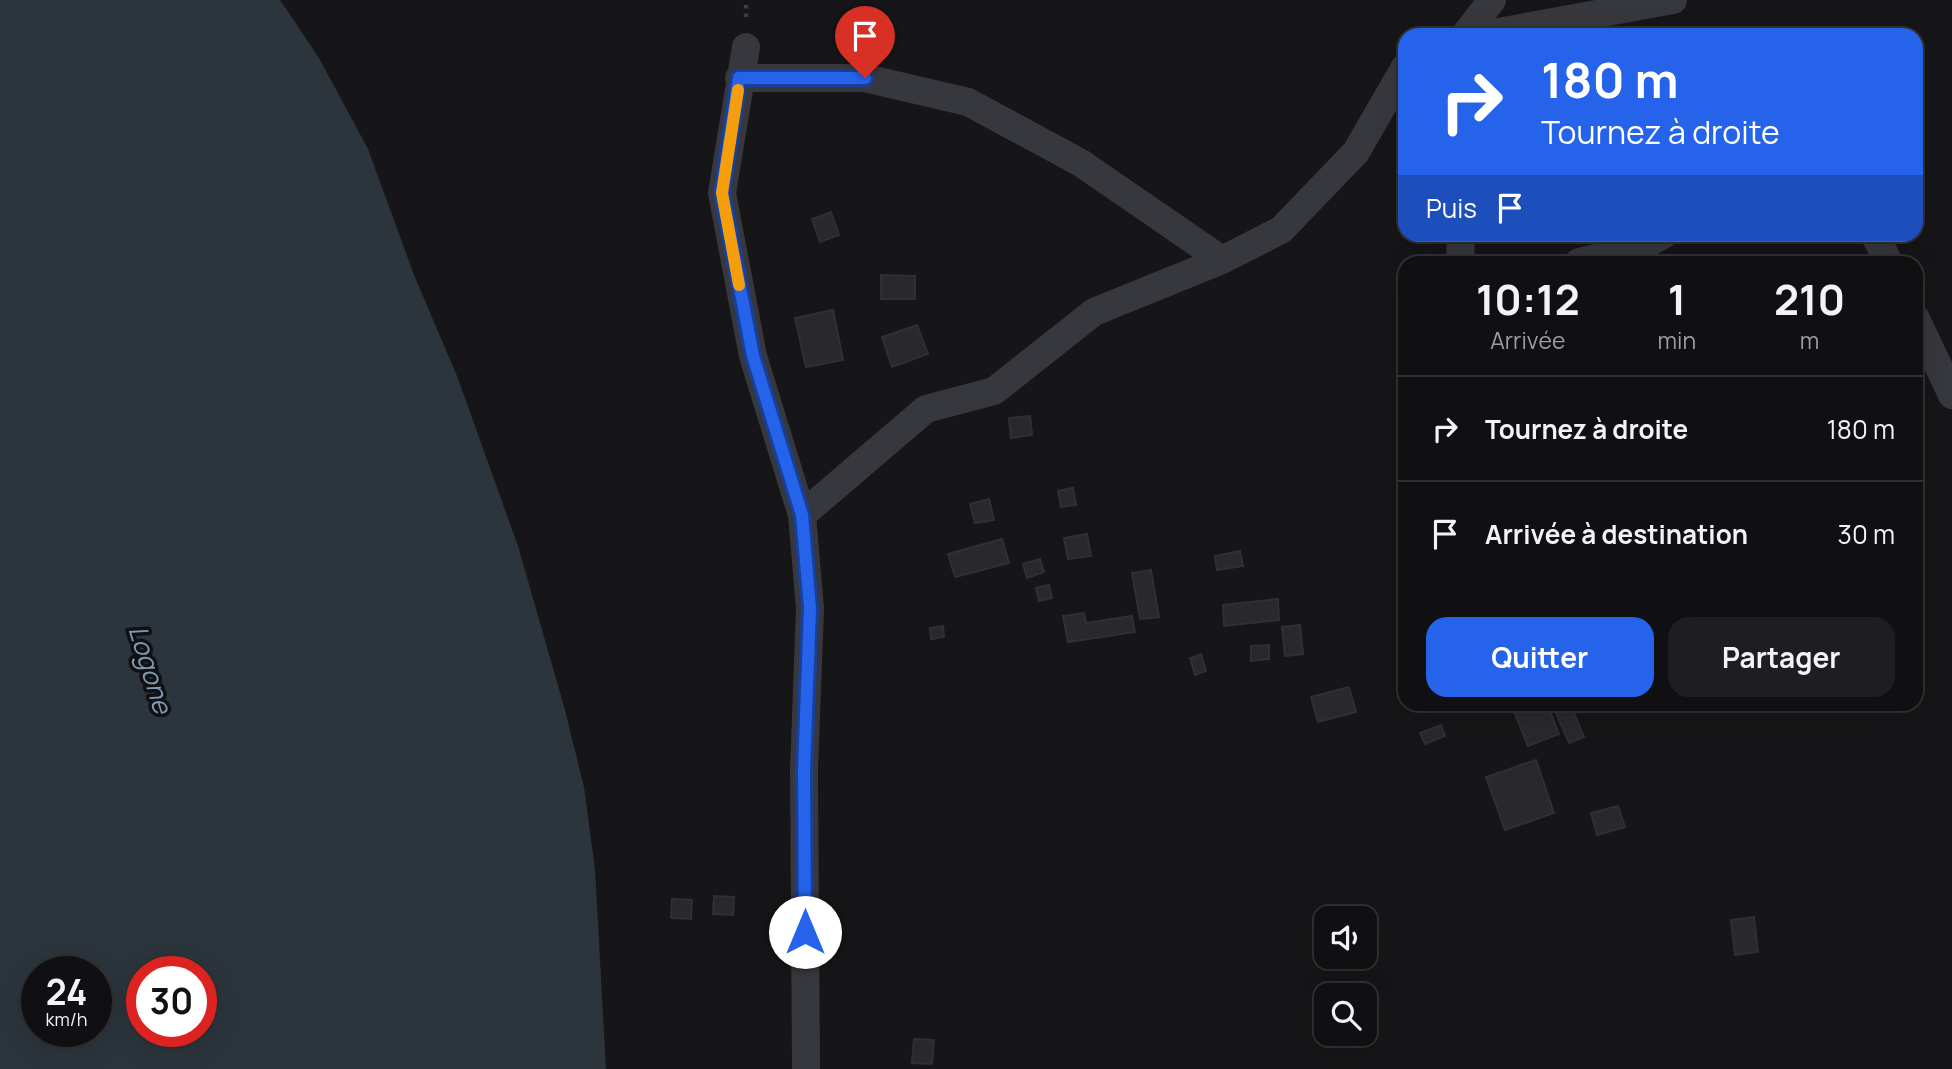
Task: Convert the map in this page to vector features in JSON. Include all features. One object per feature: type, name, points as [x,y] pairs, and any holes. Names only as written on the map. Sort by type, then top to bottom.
[{"type":"street","points":[[1470,28],[1492,0]]},
{"type":"street","points":[[1536,28],[1674,0]]},
{"type":"street","points":[[746,47],[722,193],[753,356],[802,515],[810,608],[804,770],[806,1069]]},
{"type":"street","points":[[739,78],[865,78],[968,103],[1082,163],[1222,260]]},
{"type":"street","points":[[802,515],[926,409],[994,391],[1094,312],[1222,260],[1281,230],[1356,152],[1398,79]]},
{"type":"street","points":[[1603,256],[1650,242]]},
{"type":"street","points":[[1923,334],[1952,395]]},
{"type":"water","name":"Logone","points":[[0,0],[280,0],[319,58],[368,149],[414,275],[457,376],[518,546],[565,710],[584,787],[595,869],[606,1069],[0,1069]]},
{"type":"building","points":[[831,212],[839,235],[820,242],[812,219]]},
{"type":"building","points":[[881,275],[915,276],[915,299],[881,299]]},
{"type":"building","points":[[833,310],[843,360],[806,367],[795,318]]},
{"type":"building","points":[[917,325],[928,354],[892,367],[882,337]]},
{"type":"building","points":[[1030,416],[1032,435],[1011,438],[1009,418]]},
{"type":"building","points":[[1073,488],[1076,505],[1061,507],[1058,491]]},
{"type":"building","points":[[989,499],[994,520],[975,523],[970,504]]},
{"type":"building","points":[[1087,534],[1091,556],[1068,559],[1064,538]]},
{"type":"building","points":[[1002,539],[1009,563],[955,577],[948,554]]},
{"type":"building","points":[[1240,551],[1243,566],[1217,570],[1215,556]]},
{"type":"building","points":[[1040,559],[1044,572],[1027,578],[1023,564]]},
{"type":"building","points":[[1151,570],[1159,617],[1140,619],[1132,573]]},
{"type":"building","points":[[1049,585],[1052,598],[1039,601],[1036,588]]},
{"type":"building","points":[[1278,599],[1279,620],[1224,626],[1223,605]]},
{"type":"building","points":[[1084,613],[1086,623],[1132,616],[1135,632],[1068,642],[1063,616]]},
{"type":"building","points":[[1300,625],[1303,654],[1285,656],[1282,627]]},
{"type":"building","points":[[943,626],[944,637],[931,639],[930,628]]},
{"type":"building","points":[[1269,645],[1269,659],[1251,661],[1251,646]]},
{"type":"building","points":[[1201,654],[1206,671],[1195,675],[1190,658]]},
{"type":"building","points":[[1349,687],[1356,712],[1318,722],[1311,697]]},
{"type":"building","points":[[1514,711],[1550,711],[1559,734],[1528,746]]},
{"type":"building","points":[[1555,711],[1573,711],[1584,737],[1569,743]]},
{"type":"building","points":[[1441,725],[1445,736],[1425,744],[1420,733]]},
{"type":"building","points":[[1536,760],[1554,813],[1505,830],[1486,777]]},
{"type":"building","points":[[1618,806],[1625,827],[1597,835],[1591,813]]},
{"type":"building","points":[[714,896],[734,897],[733,915],[713,914]]},
{"type":"building","points":[[672,899],[692,900],[691,919],[671,918]]},
{"type":"building","points":[[1754,917],[1758,952],[1735,955],[1731,920]]},
{"type":"building","points":[[914,1039],[934,1040],[932,1064],[912,1063]]},
{"type":"slow traffic","points":[[738,90],[722,193],[739,285]]},
{"type":"route","points":[[805,932],[804,770],[810,608],[802,515],[753,356],[722,193],[739,78],[865,78]]}]
